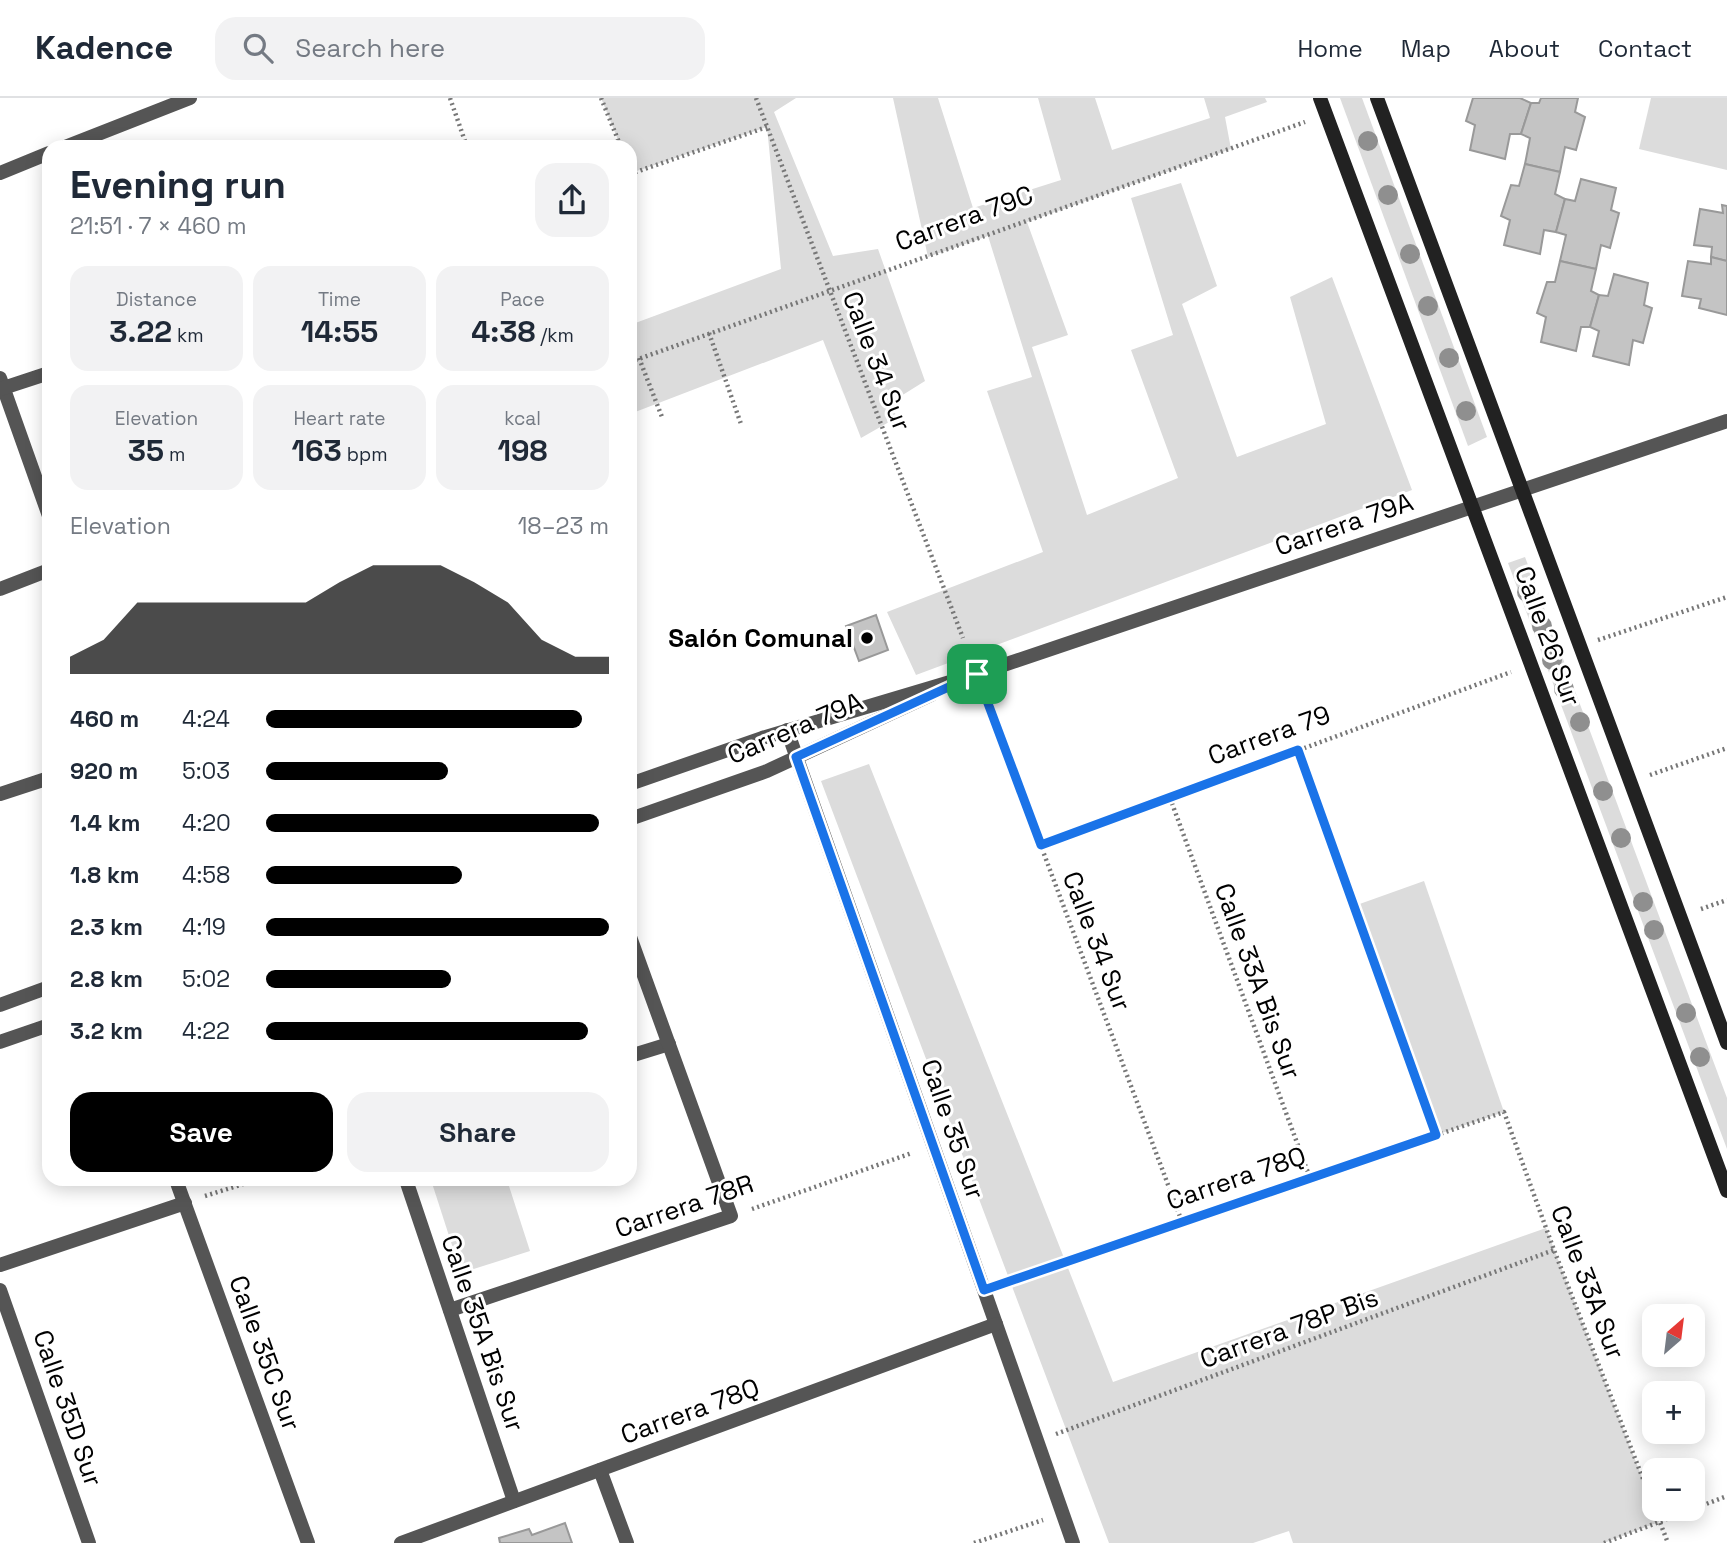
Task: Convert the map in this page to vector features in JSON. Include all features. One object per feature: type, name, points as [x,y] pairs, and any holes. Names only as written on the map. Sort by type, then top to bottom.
[{"type":"main road","name":"Calle 26 Sur","points":[[1320,98],[1727,1191]]},
{"type":"main road","name":"Calle 26 Sur","points":[[1377,98],[1727,1043]]},
{"type":"street","points":[[83,140],[190,98]]},
{"type":"street","points":[[0,173],[42,156]]},
{"type":"street","points":[[42,375],[1,385],[42,497]]},
{"type":"street","name":"Carrera 79A","points":[[637,782],[787,730],[977,674],[1727,421]]},
{"type":"street","points":[[0,589],[42,573]]},
{"type":"street","name":"Carrera 79A","points":[[637,817],[767,771],[977,674]]},
{"type":"street","name":"Calle 35 Sur","points":[[787,730],[1073,1543]]},
{"type":"street","points":[[0,794],[42,780]]},
{"type":"street","points":[[637,957],[731,1216]]},
{"type":"street","points":[[0,1004],[42,989]]},
{"type":"street","points":[[0,1042],[42,1027]]},
{"type":"street","points":[[637,1054],[668,1044]]},
{"type":"street","name":"Calle 35C Sur","points":[[178,1186],[308,1543]]},
{"type":"street","name":"Calle 35A Bis Sur","points":[[408,1186],[514,1502]]},
{"type":"street","points":[[0,1265],[185,1203]]},
{"type":"street","name":"Carrera 78R","points":[[450,1310],[731,1216]]},
{"type":"street","name":"Calle 35D Sur","points":[[0,1290],[89,1543]]},
{"type":"street","name":"Carrera 78Q","points":[[401,1543],[996,1324]]},
{"type":"street","points":[[600,1470],[627,1543]]},
{"type":"path","points":[[450,98],[465,140]]},
{"type":"path","points":[[601,98],[618,140]]},
{"type":"path","name":"Calle 34 Sur","points":[[756,98],[963,638]]},
{"type":"path","name":"Carrera 79C","points":[[639,358],[1313,119]]},
{"type":"path","points":[[637,171],[767,127]]},
{"type":"path","points":[[709,333],[741,424]]},
{"type":"path","points":[[639,358],[662,416]]},
{"type":"path","points":[[1598,640],[1727,597]]},
{"type":"path","name":"Carrera 79","points":[[1041,845],[1515,671]]},
{"type":"path","name":"Calle 34 Sur","points":[[977,674],[1182,1222]]},
{"type":"path","points":[[1630,783],[1727,748]]},
{"type":"path","points":[[1298,750],[1436,1135]]},
{"type":"path","name":"Calle 33A Bis Sur","points":[[1170,798],[1310,1178]]},
{"type":"path","points":[[1697,911],[1727,900]]},
{"type":"path","name":"Carrera 78Q","points":[[984,1290],[1504,1112]]},
{"type":"path","name":"Calle 33A Sur","points":[[1504,1112],[1668,1543]]},
{"type":"path","name":"Carrera 78R","points":[[731,1216],[933,1145]]},
{"type":"path","points":[[185,1203],[237,1186]]},
{"type":"path","name":"Carrera 78P Bis","points":[[1037,1441],[1555,1250]]},
{"type":"path","points":[[1604,1543],[1727,1496]]},
{"type":"path","points":[[974,1543],[1062,1513]]},
{"type":"shaded area","points":[[601,98],[796,98],[774,112],[833,256],[878,249],[925,381],[893,401],[896,418],[861,438],[823,340],[637,411],[637,322],[781,269],[767,127],[637,171],[637,140],[618,140]]},
{"type":"shaded area","points":[[893,98],[938,98],[973,208],[1061,180],[1038,98],[1095,98],[1112,150],[1210,118],[1204,98],[1265,98],[1267,102],[1225,117],[1231,149],[1027,222],[1068,335],[1032,347],[1087,515],[1178,478],[1131,350],[1173,335],[1131,198],[1181,183],[1217,286],[1182,304],[1237,457],[1326,424],[1290,297],[1332,277],[1412,490],[916,675],[887,612],[1043,552],[987,391],[1032,377],[988,236],[928,257]]},
{"type":"shaded area","points":[[1340,98],[1362,98],[1487,437],[1468,446]]},
{"type":"shaded area","points":[[1651,98],[1727,98],[1727,170],[1639,149]]},
{"type":"shaded area","points":[[1525,557],[1727,1098],[1727,1149],[1508,563]]},
{"type":"shaded area","points":[[869,764],[1113,1382],[1546,1228],[1642,1478],[1642,1521],[1659,1522],[1604,1543],[1293,1543],[1289,1531],[1253,1543],[1109,1543],[821,781]]},
{"type":"shaded area","points":[[1424,881],[1504,1112],[1436,1135],[1354,906]]},
{"type":"shaded area","points":[[433,1186],[509,1186],[530,1251],[461,1273]]},
{"type":"building","points":[[1473,98],[1520,98],[1531,103],[1521,134],[1510,134],[1505,159],[1470,150],[1475,125],[1466,121]]},
{"type":"building","points":[[1541,98],[1578,98],[1575,112],[1585,117],[1576,150],[1565,147],[1560,172],[1525,164],[1530,138],[1521,134],[1531,103],[1539,103]]},
{"type":"building","points":[[1525,164],[1560,172],[1555,194],[1565,199],[1556,232],[1544,230],[1540,254],[1504,245],[1510,220],[1501,216],[1511,185],[1519,186]]},
{"type":"building","points":[[1581,179],[1616,188],[1611,210],[1619,213],[1610,248],[1601,245],[1596,269],[1560,261],[1566,235],[1556,232],[1565,199],[1575,201]]},
{"type":"building","points":[[1722,205],[1727,206],[1727,261],[1711,257],[1712,247],[1694,245],[1700,209],[1723,213]]},
{"type":"building","points":[[1711,257],[1727,261],[1727,315],[1699,308],[1701,299],[1682,296],[1688,261],[1711,264]]},
{"type":"building","points":[[1560,261],[1596,269],[1591,291],[1599,295],[1590,327],[1581,327],[1576,351],[1541,342],[1546,317],[1537,313],[1547,282],[1555,282]]},
{"type":"building","points":[[1614,274],[1648,283],[1644,305],[1652,308],[1643,343],[1633,340],[1629,365],[1593,356],[1599,331],[1590,327],[1599,295],[1608,296]]},
{"type":"building","name":"Salón Comunal","points":[[876,615],[888,650],[859,661],[846,626]]},
{"type":"building","points":[[565,1523],[572,1543],[500,1543],[499,1538],[529,1529],[532,1535]]},
{"type":"place","name":"Salón Comunal","points":[[867,638]]},
{"type":"route","points":[[977,674],[1041,845],[1298,750],[1436,1135],[984,1290],[796,757],[977,674]]}]
